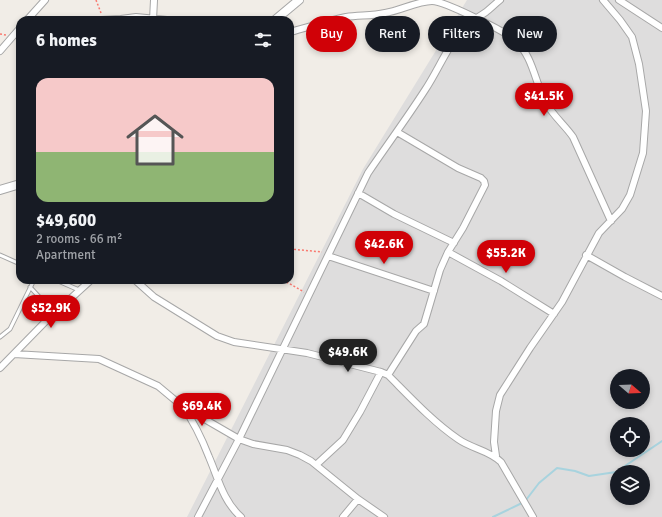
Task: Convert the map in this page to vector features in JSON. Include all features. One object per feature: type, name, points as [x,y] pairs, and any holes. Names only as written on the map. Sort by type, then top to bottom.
[{"type":"street","points":[[31,16],[45,0]]},
{"type":"street","points":[[154,0],[154,16]]},
{"type":"street","points":[[280,16],[299,0]]},
{"type":"street","points":[[478,16],[500,0]]},
{"type":"street","points":[[496,456],[494,435],[498,400],[562,302],[586,255],[600,233],[622,209],[637,175],[643,153],[646,111],[639,64],[632,37],[603,0]]},
{"type":"street","points":[[619,0],[662,28]]},
{"type":"street","points":[[294,31],[346,17],[385,13],[432,1],[444,4],[471,16]]},
{"type":"street","points":[[494,27],[504,32],[517,42],[526,54],[549,109],[573,137],[611,221]]},
{"type":"street","points":[[0,50],[16,33]]},
{"type":"street","points":[[198,517],[239,439],[281,350],[310,295],[368,172],[397,132],[431,80],[446,52]]},
{"type":"street","points":[[388,375],[416,331],[424,324],[440,270],[448,252],[463,228],[485,185],[481,178],[458,168],[397,132]]},
{"type":"street","points":[[0,190],[16,185]]},
{"type":"street","points":[[358,193],[394,214],[454,243]]},
{"type":"street","points":[[448,252],[501,281],[554,314]]},
{"type":"street","points":[[329,254],[434,291]]},
{"type":"street","points":[[586,255],[662,296]]},
{"type":"street","points":[[0,368],[87,284]]},
{"type":"street","points":[[139,284],[154,297],[217,336],[234,342],[308,353],[388,375],[438,424],[455,437],[470,446],[496,456],[533,517]]},
{"type":"street","points":[[14,354],[99,359],[158,386],[182,406],[239,439],[253,444],[287,450],[300,455],[316,464],[358,499],[384,517]]},
{"type":"street","points":[[316,464],[343,440],[381,372]]},
{"type":"street","points":[[182,406],[193,421],[228,502],[241,517]]},
{"type":"street","points":[[343,517],[358,499]]},
{"type":"lane","points":[[0,254],[16,262]]},
{"type":"lane","points":[[0,337],[10,329],[32,284]]},
{"type":"lane","points":[[65,284],[80,291]]},
{"type":"lane","points":[[30,287],[55,314]]},
{"type":"path","points":[[96,0],[102,16]]},
{"type":"path","points":[[294,250],[329,254]]},
{"type":"path","points":[[290,284],[310,295]]},
{"type":"shaded area","points":[[467,0],[662,0],[662,517],[187,517],[363,169],[435,52],[494,52],[494,16],[457,16]]},
{"type":"waterway","points":[[526,500],[539,483],[557,468],[575,471],[589,476],[616,472],[662,441]]},
{"type":"waterway","points":[[493,517],[522,503]]}]
